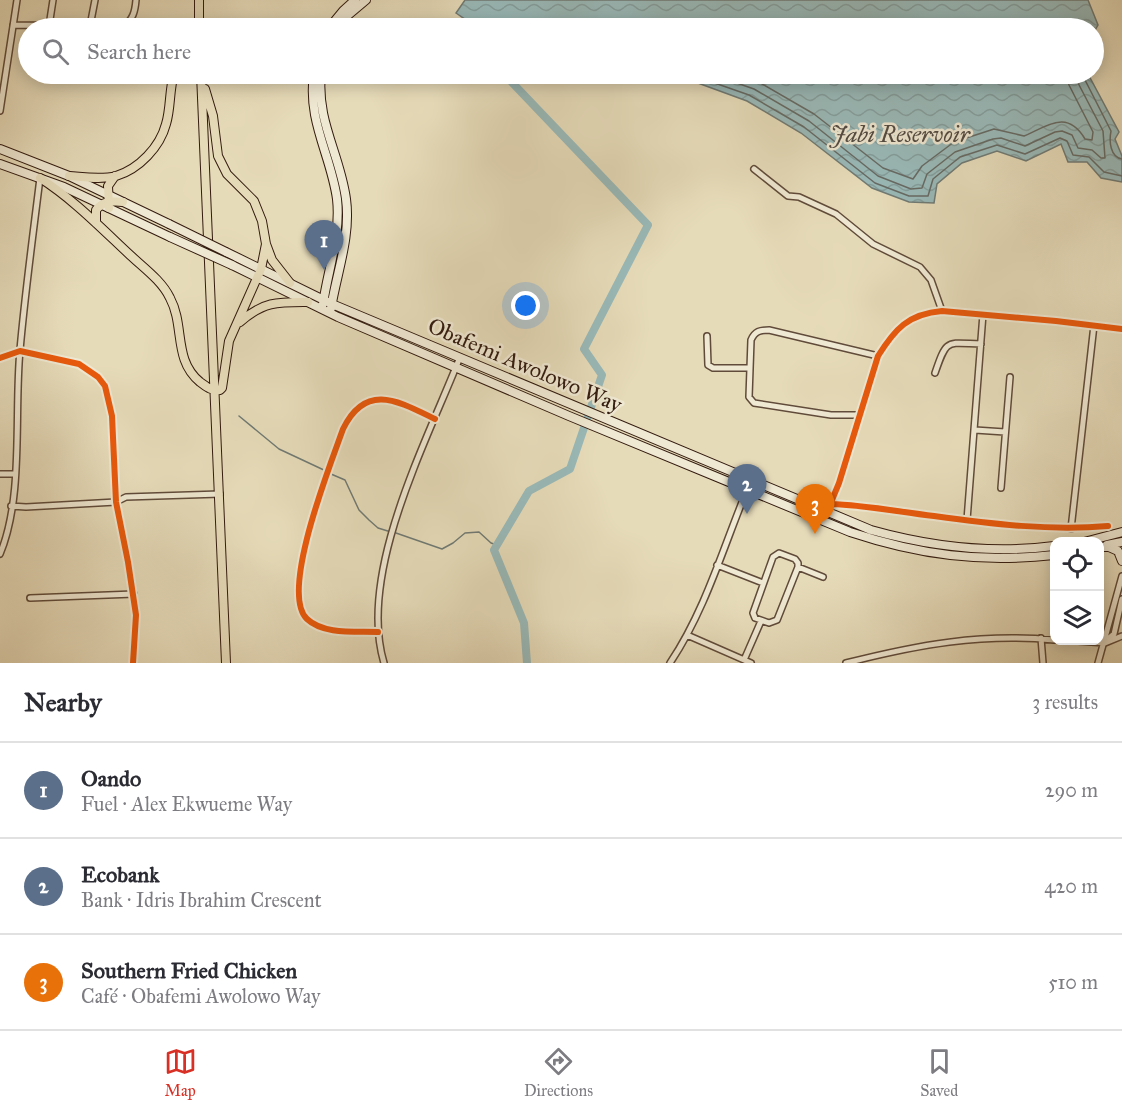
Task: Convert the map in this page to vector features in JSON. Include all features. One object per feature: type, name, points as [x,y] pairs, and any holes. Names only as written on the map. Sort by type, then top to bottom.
[{"type":"main road","points":[[199,0],[199,18]]},
{"type":"main road","points":[[337,18],[355,0]]},
{"type":"main road","points":[[345,18],[366,0]]},
{"type":"main road","points":[[96,223],[96,210],[106,202],[111,181],[142,161],[157,144],[166,124],[171,84]]},
{"type":"main road","points":[[202,84],[226,663]]},
{"type":"main road","points":[[204,84],[213,116],[218,156],[227,174],[254,201],[259,211],[266,244],[277,268],[290,283]]},
{"type":"main road","points":[[313,84],[315,120],[331,172],[338,209],[327,306]]},
{"type":"main road","points":[[321,84],[320,107],[344,189],[347,212],[346,234],[327,306]]},
{"type":"main road","name":"Obafemi Awolowo Way","points":[[0,148],[69,176],[106,202],[170,237],[232,265],[290,283],[327,306],[456,366],[569,416],[850,531],[922,552],[986,559],[1050,555]]},
{"type":"main road","name":"Obafemi Awolowo Way","points":[[0,164],[106,202]]},
{"type":"main road","points":[[69,176],[95,178],[116,176]]},
{"type":"main road","points":[[40,178],[60,191],[164,288],[176,312],[181,350],[187,366],[199,381],[215,391],[222,387],[227,350],[259,273],[266,244]]},
{"type":"main road","points":[[106,202],[123,202]]},
{"type":"main road","name":"Obafemi Awolowo Way","points":[[123,202],[226,252],[309,302],[327,306],[460,357],[751,480],[829,508],[871,530],[932,544],[996,550],[1050,546]]},
{"type":"main road","points":[[236,326],[250,313],[269,303],[309,302]]},
{"type":"main road","points":[[1103,537],[1122,527]]},
{"type":"main road","points":[[1103,537],[1122,532]]},
{"type":"main road","points":[[1104,546],[1122,542]]},
{"type":"main road","points":[[1104,547],[1118,551],[1122,561]]},
{"type":"street","points":[[0,111],[17,0]]},
{"type":"street","points":[[51,18],[53,0]]},
{"type":"street","points":[[92,18],[95,0]]},
{"type":"street","points":[[132,18],[136,0]]},
{"type":"street","points":[[13,25],[18,25]]},
{"type":"street","points":[[754,169],[788,196],[799,197],[836,214],[873,244],[920,267],[931,280],[942,311]]},
{"type":"street","points":[[0,554],[9,529],[15,474],[20,351],[40,178]]},
{"type":"street","points":[[1108,526],[1071,529],[967,520],[863,505],[829,508],[839,483],[878,356],[889,338],[912,318],[927,312],[942,311],[1122,329]]},
{"type":"street","points":[[967,520],[983,314]]},
{"type":"street","points":[[1071,529],[1094,325]]},
{"type":"street","points":[[858,415],[831,415],[757,405],[749,397],[751,340],[760,330],[769,330],[878,356]]},
{"type":"street","points":[[707,336],[708,365],[713,368],[749,368]]},
{"type":"street","points":[[935,373],[943,348],[947,345],[953,343],[981,344]]},
{"type":"street","points":[[0,357],[20,351],[80,364],[98,377],[105,386],[112,416],[116,502],[134,594],[136,615],[133,663]]},
{"type":"street","points":[[384,663],[378,632],[381,580],[399,510],[460,357]]},
{"type":"street","points":[[1001,488],[1010,377]]},
{"type":"street","points":[[378,632],[332,630],[316,626],[301,612],[297,589],[310,528],[343,429],[349,416],[359,406],[369,400],[391,400],[435,418]]},
{"type":"street","points":[[975,430],[1005,432]]},
{"type":"street","points":[[0,474],[15,474]]},
{"type":"street","points":[[670,663],[687,635],[751,480]]},
{"type":"street","points":[[11,506],[116,502],[126,497],[220,494]]},
{"type":"street","points":[[0,528],[9,529]]},
{"type":"street","points":[[779,553],[798,562],[777,620],[769,623],[755,618],[753,613],[763,583],[776,554],[779,553]]},
{"type":"street","points":[[717,565],[763,583]]},
{"type":"street","points":[[798,567],[823,577]]},
{"type":"street","points":[[1098,663],[1122,576]]},
{"type":"street","points":[[30,598],[134,594]]},
{"type":"street","points":[[1105,643],[1114,634],[1122,599]]},
{"type":"street","points":[[687,635],[748,662],[761,621]]},
{"type":"street","points":[[1105,643],[1122,636]]},
{"type":"street","points":[[846,663],[897,650],[953,641],[988,637],[1050,639]]},
{"type":"street","points":[[1041,638],[1043,663]]},
{"type":"water","points":[[465,0],[1088,0],[1095,18],[463,18],[456,13]]},
{"type":"water","name":"Jabi Reservoir","points":[[701,84],[1093,84],[1119,132],[1115,139],[1122,156],[1122,182],[1101,178],[1087,162],[1068,162],[1061,144],[1026,161],[997,151],[962,163],[937,184],[934,203],[909,202],[872,188],[801,133],[747,101]]},
{"type":"waterway","points":[[514,84],[648,225],[584,349],[602,375],[570,469],[529,491],[494,550],[524,623],[527,663]]},
{"type":"waterway","points":[[239,416],[279,449],[326,471]]},
{"type":"waterway","points":[[331,474],[345,480],[359,510],[369,520],[378,528],[391,532]]},
{"type":"waterway","points":[[396,533],[442,549],[465,533],[479,532],[491,543],[497,545]]},
{"type":"cycle path","points":[[827,512],[839,483],[878,356],[890,338],[911,319],[942,311],[1122,329]]},
{"type":"cycle path","points":[[0,358],[20,351],[79,364],[98,377],[105,386],[112,416],[116,502],[136,615],[133,663]]},
{"type":"cycle path","points":[[378,632],[331,630],[322,628],[307,619],[300,605],[299,583],[310,527],[343,429],[352,414],[362,405],[372,400],[396,402],[435,419]]},
{"type":"cycle path","points":[[830,504],[1021,526],[1064,528],[1108,526]]},
{"type":"place","name":"Oando","points":[[324,270]]},
{"type":"place","name":"Ecobank","points":[[747,514]]},
{"type":"place","name":"Southern Fried Chicken","points":[[815,534]]}]
